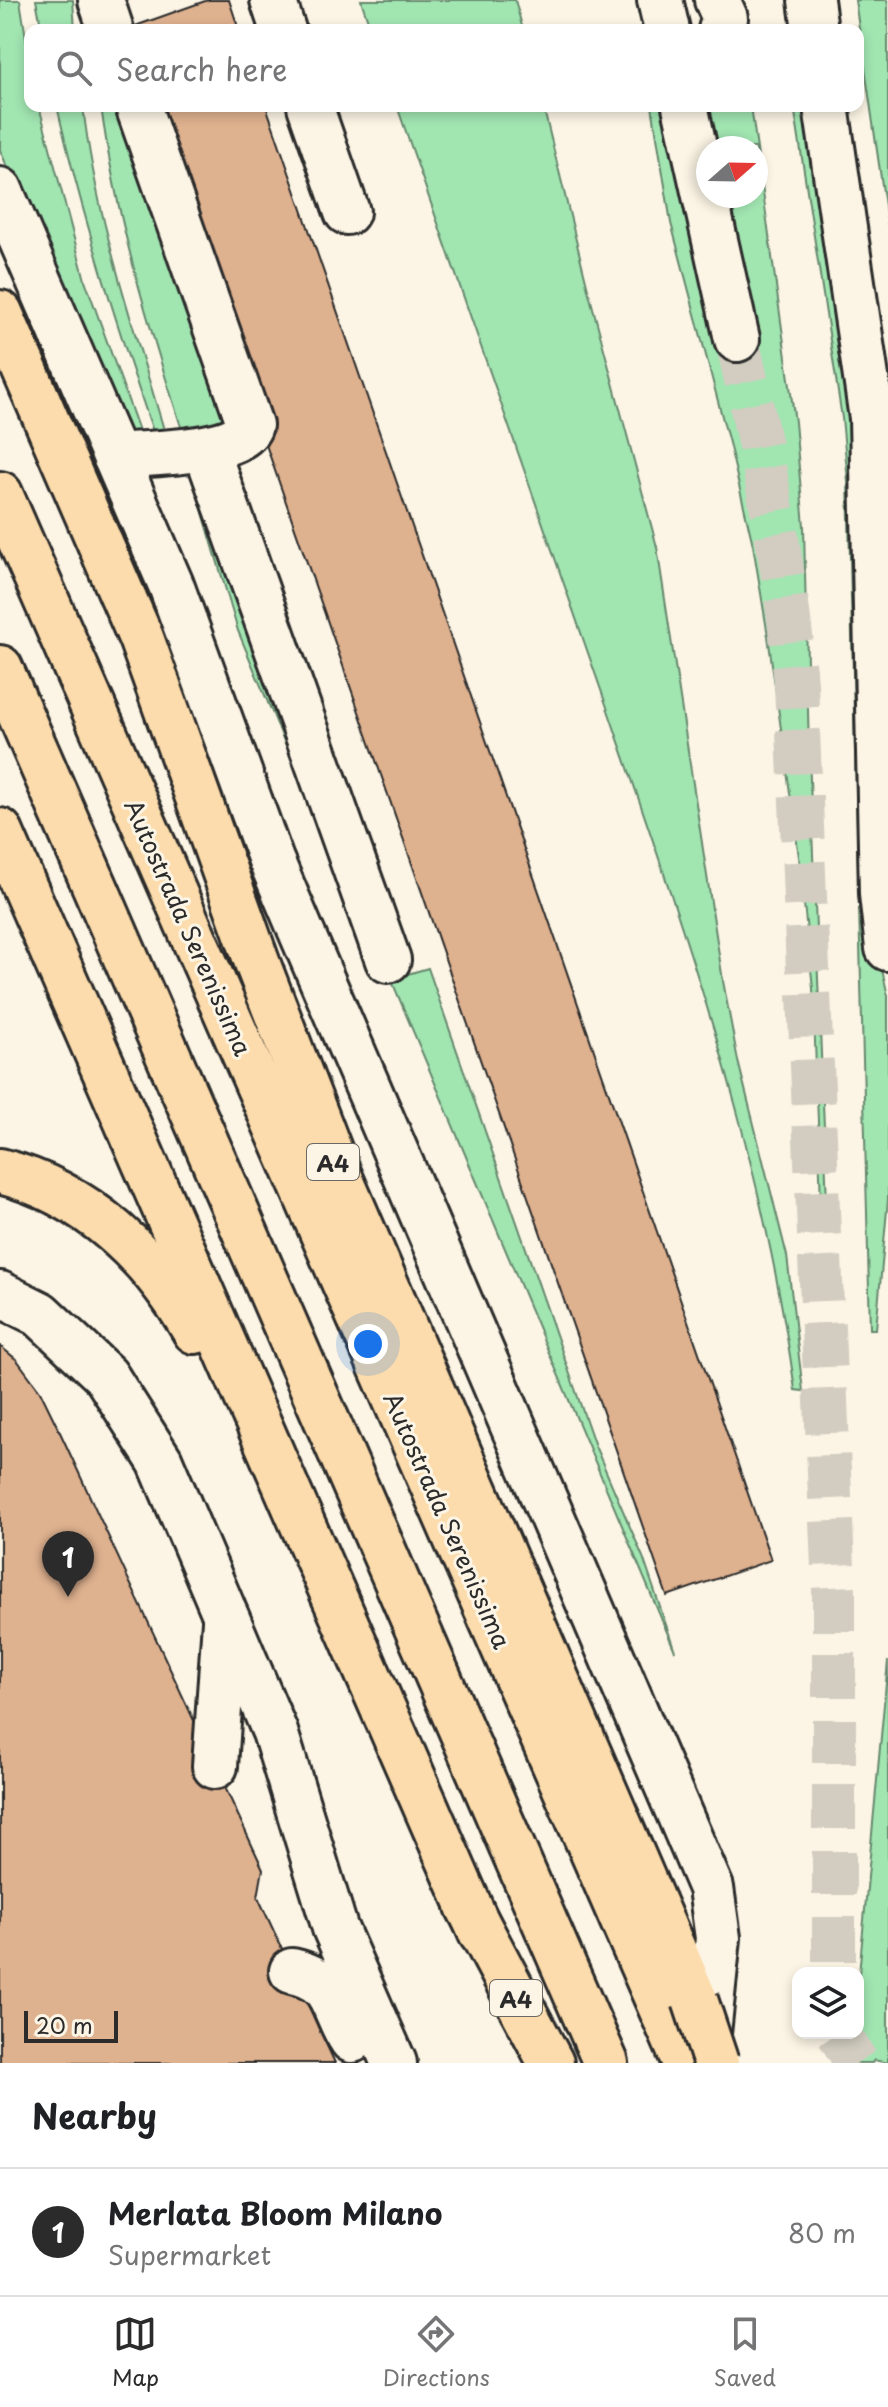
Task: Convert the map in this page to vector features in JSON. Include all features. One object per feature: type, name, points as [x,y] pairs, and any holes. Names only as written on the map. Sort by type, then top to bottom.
[{"type":"highway","name":"A4","points":[[0,313],[146,653],[263,980],[338,1173],[695,2000],[716,2063]]},
{"type":"highway","name":"Autostrada Serenissima","points":[[0,494],[685,2063]]},
{"type":"highway","name":"A4","points":[[0,668],[606,2063]]},
{"type":"highway","name":"A4","points":[[0,831],[481,1933],[551,2063]]},
{"type":"highway","points":[[0,1171],[49,1188],[107,1223],[159,1276],[181,1307],[207,1351],[308,1579],[481,1933]]},
{"type":"street","points":[[101,0],[109,24]]},
{"type":"street","points":[[273,0],[281,24]]},
{"type":"street","points":[[660,0],[666,24]]},
{"type":"street","points":[[811,0],[814,24]]},
{"type":"street","points":[[115,456],[206,449],[246,434],[249,419],[140,112]]},
{"type":"street","points":[[312,112],[347,212]]},
{"type":"street","points":[[690,112],[737,339]]},
{"type":"street","points":[[827,112],[872,418],[882,894],[888,948]]},
{"type":"street","points":[[0,190],[203,667],[271,860],[711,1888],[718,1938],[705,2063]]},
{"type":"street","points":[[206,449],[388,960]]},
{"type":"street","points":[[0,1294],[40,1314],[106,1376],[160,1461],[275,1732],[335,1928],[394,2063]]},
{"type":"street","points":[[215,1766],[225,1612]]},
{"type":"street","points":[[292,1971],[310,1975],[327,1986],[347,2033],[358,2050],[378,2063]]},
{"type":"green space","points":[[0,0],[20,0],[24,25],[24,112],[41,112],[85,280],[143,442],[125,441],[0,150]]},
{"type":"green space","points":[[36,0],[73,0],[75,24],[41,24]]},
{"type":"green space","points":[[361,0],[515,0],[521,24],[369,24]]},
{"type":"green space","points":[[855,0],[887,0],[888,226],[864,62],[864,24],[859,24]]},
{"type":"green space","points":[[58,112],[84,112],[107,233],[167,440],[156,440],[90,233]]},
{"type":"green space","points":[[102,112],[131,112],[240,420],[184,436],[146,313],[107,148]]},
{"type":"green space","points":[[399,112],[544,112],[657,547],[723,981],[738,1061],[787,1256],[803,1391],[795,1390],[763,1216],[719,1047],[609,713]]},
{"type":"green space","points":[[653,112],[673,112],[696,153],[696,208],[765,208],[795,422],[804,526],[809,755],[827,1202],[821,1202],[813,988],[799,857],[753,545],[671,223]]},
{"type":"green space","points":[[709,112],[752,112],[755,136],[709,136]]},
{"type":"green space","points":[[795,112],[817,112],[857,386],[876,943],[888,996],[888,1199],[876,1329],[870,1329],[848,482],[842,418]]},
{"type":"green space","points":[[188,462],[371,949],[238,631]]},
{"type":"green space","points":[[428,968],[595,1446],[643,1557],[675,1651],[391,979]]},
{"type":"green space","points":[[888,1661],[888,2063],[874,2060],[872,2063],[851,2063],[853,2039],[864,2039],[864,1967],[860,1967]]},
{"type":"building","points":[[208,0],[229,0],[237,24],[141,24]]},
{"type":"building","points":[[150,112],[268,112],[771,1560],[667,1596]]},
{"type":"building","points":[[0,1346],[17,1360],[40,1391],[58,1428],[263,1869],[258,1897],[335,2063],[0,2063]]},
{"type":"tunnel","points":[[737,339],[772,510],[796,683],[834,1592],[834,1967]]},
{"type":"tunnel","points":[[842,2039],[857,2063]]},
{"type":"place","name":"Merlata Bloom Milano","points":[[68,1597]]}]
